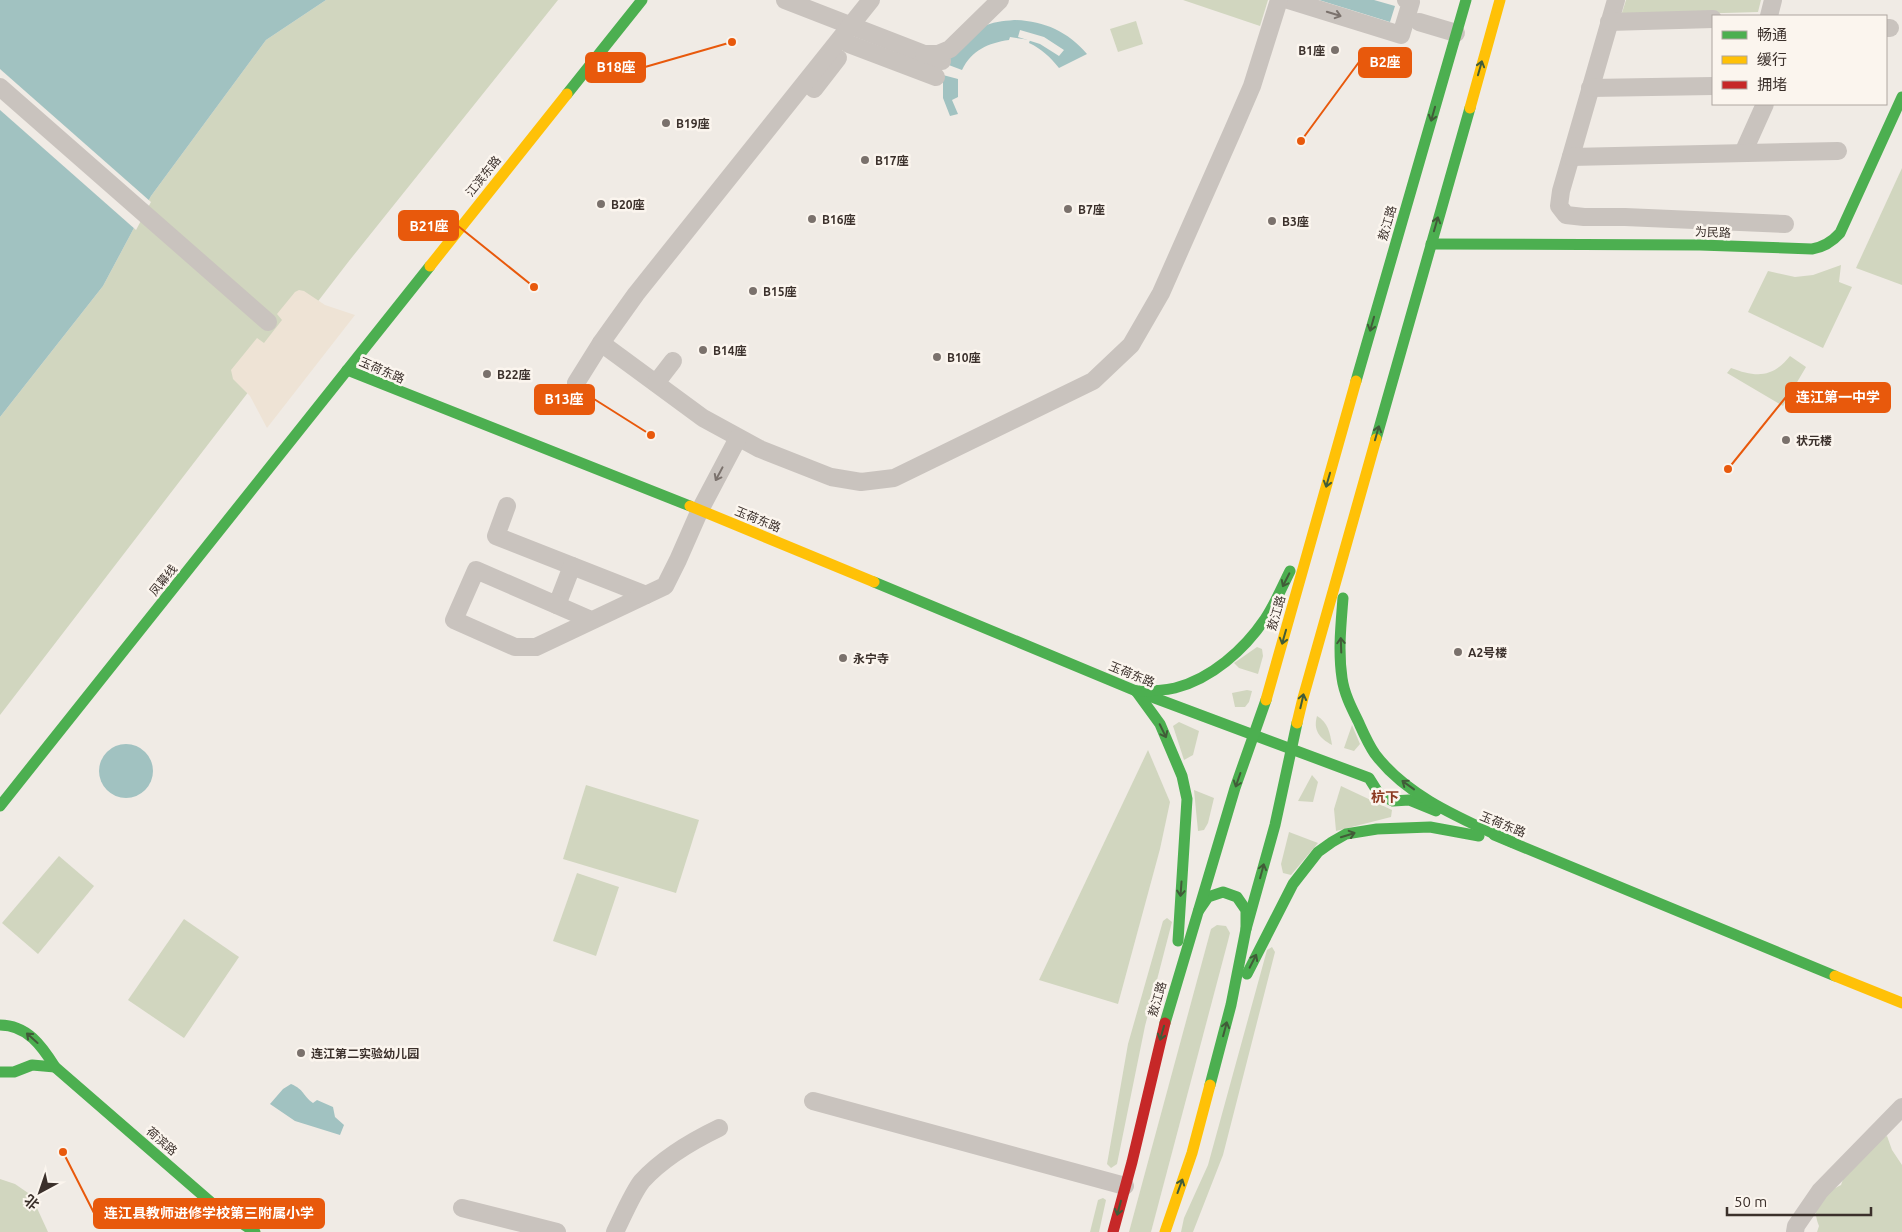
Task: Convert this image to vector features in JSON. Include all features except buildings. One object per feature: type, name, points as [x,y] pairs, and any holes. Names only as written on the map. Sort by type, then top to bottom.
[{"type":"main road","name":"江滨东路","points":[[347,370],[642,0]]},
{"type":"main road","name":"敖江路","points":[[1113,1232],[1175,986],[1235,788],[1270,687],[1466,0]]},
{"type":"main road","points":[[1165,1232],[1192,1153],[1231,1005],[1246,929],[1275,825],[1303,698],[1500,0]]},
{"type":"main road","name":"为民路","points":[[1431,244],[1691,245],[1812,248],[1826,246],[1837,238],[1840,233],[1902,97]]},
{"type":"main road","name":"玉荷东路","points":[[347,370],[700,510],[1136,691],[1369,778],[1379,794],[1393,801],[1409,800],[1902,1003]]},
{"type":"main road","name":"凤幕线","points":[[0,806],[347,370]]},
{"type":"main road","points":[[1136,691],[1176,688],[1202,678],[1243,646],[1265,620],[1316,521]]},
{"type":"main road","points":[[1350,531],[1340,628],[1342,678],[1366,740],[1386,766],[1401,780],[1450,812],[1512,842]]},
{"type":"main road","points":[[1136,691],[1160,724],[1182,776],[1187,799],[1175,986]]},
{"type":"main road","points":[[1369,778],[1386,766]]},
{"type":"main road","points":[[1231,1005],[1293,884],[1318,852],[1332,842],[1346,834],[1378,829],[1430,827],[1512,842]]},
{"type":"main road","points":[[1199,910],[1208,897],[1222,892],[1237,897],[1246,910],[1246,929]]},
{"type":"main road","name":"荷滨路","points":[[0,1025],[17,1026],[24,1031],[44,1049],[55,1067],[214,1205],[255,1232]]},
{"type":"main road","points":[[0,1072],[14,1072],[32,1065],[55,1067]]},
{"type":"street","points":[[785,0],[924,54],[938,54],[950,49],[1000,0]]},
{"type":"street","points":[[814,89],[843,42],[849,26],[870,0]]},
{"type":"street","points":[[601,343],[703,418],[738,438],[760,449],[831,477],[861,482],[894,478],[1093,381],[1131,344],[1161,292],[1252,86],[1280,0]]},
{"type":"street","points":[[1288,0],[1401,35],[1409,15],[1456,34]]},
{"type":"street","points":[[1616,0],[1561,191],[1559,206],[1566,215],[1584,217],[1785,224]]},
{"type":"street","points":[[1769,15],[1773,0]]},
{"type":"street","points":[[1609,22],[1712,19]]},
{"type":"street","points":[[843,42],[939,69],[924,54]]},
{"type":"street","points":[[576,383],[601,343],[636,294],[843,42]]},
{"type":"street","points":[[1590,88],[1712,86]]},
{"type":"street","points":[[0,87],[268,322]]},
{"type":"street","points":[[1743,153],[1765,105]]},
{"type":"street","points":[[1571,157],[1838,151]]},
{"type":"street","points":[[656,383],[673,361]]},
{"type":"street","points":[[592,620],[476,570],[454,620],[515,647],[536,647],[665,586],[700,510],[738,438]]},
{"type":"street","points":[[507,506],[496,536],[646,595]]},
{"type":"street","points":[[557,605],[572,566]]},
{"type":"street","points":[[813,1101],[1125,1186]]},
{"type":"street","points":[[1795,1232],[1796,1226],[1820,1192],[1902,1107]]},
{"type":"street","points":[[615,1232],[641,1182],[666,1159],[704,1135],[719,1128]]},
{"type":"street","points":[[462,1208],[557,1232]]},
{"type":"green space","points":[[326,0],[558,0],[349,261],[0,715],[0,417],[103,286],[151,196],[266,40]]},
{"type":"green space","points":[[1183,0],[1268,0],[1260,26]]},
{"type":"green space","points":[[1626,0],[1761,0],[1758,12],[1621,16]]},
{"type":"green space","points":[[1136,21],[1143,44],[1118,52],[1110,29]]},
{"type":"green space","points":[[1902,168],[1902,285],[1856,268]]},
{"type":"green space","points":[[1841,265],[1839,282],[1852,287],[1823,348],[1748,312],[1768,271],[1795,277],[1813,275]]},
{"type":"green space","points":[[1790,356],[1806,367],[1783,406],[1727,373],[1731,368],[1748,373],[1763,374],[1777,369]]},
{"type":"green space","points":[[1257,647],[1262,649],[1263,656],[1258,674],[1239,668],[1234,663]]},
{"type":"green space","points":[[1252,691],[1249,702],[1245,707],[1235,707],[1232,693]]},
{"type":"green space","points":[[1317,716],[1326,725],[1332,745],[1318,733],[1316,725]]},
{"type":"green space","points":[[1179,722],[1199,731],[1193,755],[1184,760],[1173,726]]},
{"type":"green space","points":[[1352,725],[1360,744],[1354,751],[1344,748]]},
{"type":"green space","points":[[1148,750],[1170,802],[1160,849],[1118,1004],[1039,980]]},
{"type":"green space","points":[[1312,775],[1318,782],[1313,802],[1298,801]]},
{"type":"green space","points":[[586,785],[699,820],[676,893],[563,859]]},
{"type":"green space","points":[[1341,786],[1392,810],[1391,817],[1336,831],[1334,809]]},
{"type":"green space","points":[[1194,790],[1214,798],[1208,823],[1204,830],[1198,831]]},
{"type":"green space","points":[[1289,832],[1318,843],[1291,875],[1283,873],[1281,864]]},
{"type":"green space","points":[[59,856],[94,886],[38,954],[2,923]]},
{"type":"green space","points":[[577,873],[619,887],[596,956],[553,941]]},
{"type":"green space","points":[[1167,918],[1172,922],[1145,1026],[1117,1164],[1111,1168],[1107,1164],[1128,1044],[1163,921]]},
{"type":"green space","points":[[184,919],[239,957],[184,1038],[128,1000]]},
{"type":"green space","points":[[1217,925],[1226,926],[1230,933],[1151,1232],[1129,1232],[1211,929]]},
{"type":"green space","points":[[1272,947],[1275,952],[1223,1155],[1193,1232],[1181,1232],[1184,1218],[1208,1165],[1267,950]]},
{"type":"green space","points":[[1887,1136],[1892,1150],[1902,1165],[1902,1232],[1817,1232],[1819,1226],[1816,1211],[1823,1196],[1841,1185],[1846,1171],[1876,1140]]},
{"type":"green space","points":[[0,1179],[15,1184],[31,1195],[48,1232],[0,1232]]},
{"type":"green space","points":[[1103,1198],[1106,1200],[1099,1232],[1090,1232],[1098,1200]]},
{"type":"shaded area","points":[[299,290],[304,291],[325,305],[355,315],[267,428],[250,396],[233,379],[231,370],[257,338],[264,343],[282,320],[277,314],[295,292]]},
{"type":"water","points":[[0,0],[326,0],[266,40],[151,196],[103,286],[0,417]]},
{"type":"water","points":[[1319,0],[1374,0],[1395,6],[1390,22]]},
{"type":"water","points":[[1002,21],[1035,22],[1063,33],[1087,54],[1059,68],[1046,54],[1029,43],[1030,40],[1010,37],[1009,40],[994,43],[981,49],[971,57],[962,70],[946,64],[962,44],[982,27]]},
{"type":"water","points":[[943,75],[958,79],[958,97],[952,100],[958,114],[950,116],[943,98]]},
{"type":"water","points":[[126,744],[136,746],[145,752],[151,761],[153,771],[151,781],[145,790],[136,796],[126,798],[116,796],[107,790],[101,781],[99,771],[101,761],[107,752],[116,746]]},
{"type":"water","points":[[291,1084],[299,1088],[313,1103],[317,1100],[333,1107],[335,1117],[344,1125],[340,1135],[295,1121],[270,1104],[283,1089]]},
{"type":"pier","points":[[1020,30],[1044,37],[1064,50],[1059,56],[1040,44],[1018,37]]},
{"type":"pier","points":[[0,69],[151,202],[136,230],[0,110]]},
{"type":"traffic: fast","points":[[567,94],[642,0]]},
{"type":"traffic: fast","points":[[1356,381],[1466,0]]},
{"type":"traffic: fast","points":[[1431,244],[1700,245],[1812,249],[1820,247],[1840,233],[1902,97]]},
{"type":"traffic: fast","points":[[1376,439],[1470,108]]},
{"type":"traffic: fast","points":[[0,806],[430,266]]},
{"type":"traffic: fast","points":[[347,370],[690,506]]},
{"type":"traffic: fast","points":[[1136,691],[1165,690],[1188,684],[1226,662],[1247,642],[1265,619],[1290,571]]},
{"type":"traffic: fast","points":[[874,582],[1136,691],[1369,778],[1379,794],[1393,801],[1409,800],[1436,811]]},
{"type":"traffic: fast","points":[[1343,598],[1340,648],[1343,684],[1350,705],[1375,754],[1388,770],[1420,795],[1457,816],[1512,842]]},
{"type":"traffic: fast","points":[[1136,691],[1160,724],[1182,776],[1187,799],[1178,941]]},
{"type":"traffic: fast","points":[[1165,1023],[1235,788],[1266,700]]},
{"type":"traffic: fast","points":[[1210,1085],[1231,1005],[1246,929],[1275,825],[1297,723]]},
{"type":"traffic: fast","points":[[1247,974],[1293,884],[1318,852],[1332,842],[1346,834],[1377,829],[1430,827],[1479,836]]},
{"type":"traffic: fast","points":[[1494,835],[1835,976]]},
{"type":"traffic: fast","points":[[1199,910],[1208,897],[1223,892],[1237,897],[1246,910],[1246,929]]},
{"type":"traffic: fast","points":[[0,1025],[18,1029],[33,1038],[55,1067],[214,1205],[255,1232]]},
{"type":"traffic: fast","points":[[0,1072],[14,1072],[32,1065],[55,1067]]},
{"type":"traffic: slow","points":[[1470,108],[1500,0]]},
{"type":"traffic: slow","points":[[430,266],[567,94]]},
{"type":"traffic: slow","points":[[1266,700],[1356,381]]},
{"type":"traffic: slow","points":[[1297,723],[1376,439]]},
{"type":"traffic: slow","points":[[690,506],[874,582]]},
{"type":"traffic: slow","points":[[1835,976],[1902,1003]]},
{"type":"traffic: slow","points":[[1165,1232],[1192,1153],[1210,1085]]},
{"type":"traffic: jam","points":[[1113,1232],[1132,1162],[1165,1023]]},
{"type":"place","name":"B18座","points":[[732,42]]},
{"type":"place","name":"B1座","points":[[1335,50]]},
{"type":"place","name":"B19座","points":[[666,123]]},
{"type":"place","name":"B2座","points":[[1301,141]]},
{"type":"place","name":"B17座","points":[[865,160]]},
{"type":"place","name":"B20座","points":[[601,204]]},
{"type":"place","name":"B7座","points":[[1068,209]]},
{"type":"place","name":"B16座","points":[[812,219]]},
{"type":"place","name":"B3座","points":[[1272,221]]},
{"type":"place","name":"B21座","points":[[534,287]]},
{"type":"place","name":"B15座","points":[[753,291]]},
{"type":"place","name":"B14座","points":[[703,350]]},
{"type":"place","name":"B10座","points":[[937,357]]},
{"type":"place","name":"B22座","points":[[487,374]]},
{"type":"place","name":"B13座","points":[[651,435]]},
{"type":"place","name":"状元楼","points":[[1786,440]]},
{"type":"place","name":"连江第一中学","points":[[1728,469]]},
{"type":"place","name":"A2号楼","points":[[1458,652]]},
{"type":"place","name":"永宁寺","points":[[843,658]]},
{"type":"place","name":"连江第二实验幼儿园","points":[[301,1053]]},
{"type":"place","name":"连江县教师进修学校第三附属小学","points":[[63,1152]]},
{"type":"district","name":"杭下","points":[[1385,797]]}]
